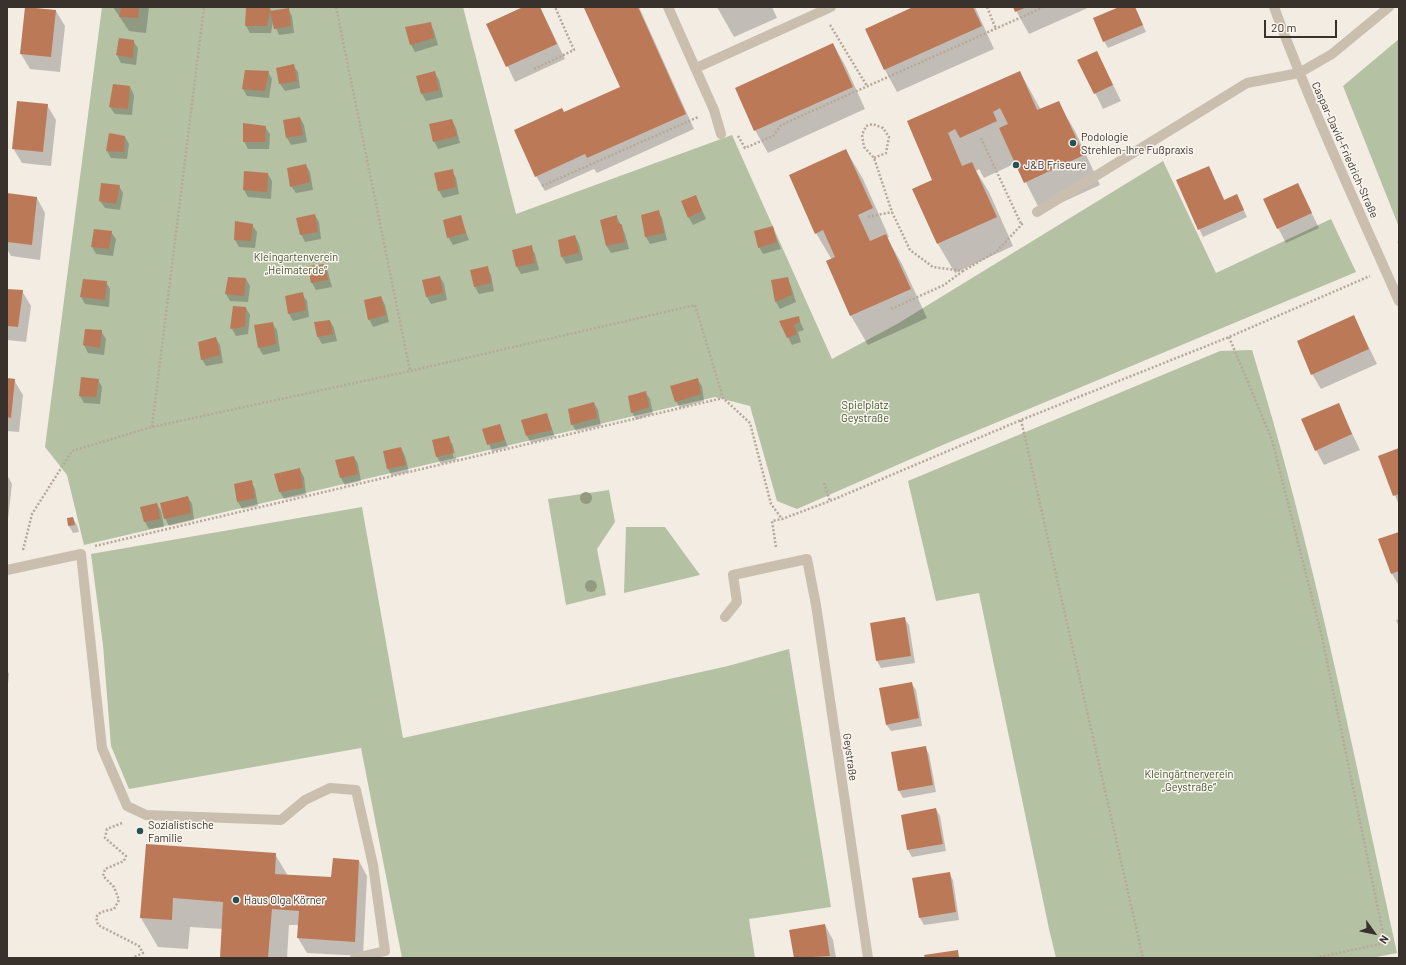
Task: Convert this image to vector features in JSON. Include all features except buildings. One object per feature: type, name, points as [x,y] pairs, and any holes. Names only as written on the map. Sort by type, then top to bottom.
[{"type":"street","points":[[668,7],[714,110],[720,134]]},
{"type":"street","points":[[696,68],[831,7]]},
{"type":"street","name":"Caspar-David-Friedrich-Straße","points":[[1274,7],[1338,168],[1399,301]]},
{"type":"street","points":[[1037,212],[1246,83],[1299,73],[1332,54],[1389,7]]},
{"type":"street","points":[[7,570],[82,554],[102,748],[127,806],[146,815],[281,820],[305,800],[330,788],[356,790],[373,865],[385,951],[355,958]]},
{"type":"street","name":"Geystraße","points":[[780,565],[807,559],[818,621],[868,958]]},
{"type":"street","points":[[724,617],[737,602],[733,575],[780,565]]},
{"type":"path","points":[[152,427],[204,7]]},
{"type":"path","points":[[336,7],[410,371]]},
{"type":"path","points":[[534,69],[574,50],[555,7]]},
{"type":"path","points":[[987,7],[996,29]]},
{"type":"path","points":[[720,134],[735,129],[745,148],[773,136],[781,125],[1044,7]]},
{"type":"path","points":[[821,12],[867,86]]},
{"type":"path","points":[[542,186],[714,110]]},
{"type":"path","points":[[874,158],[886,153],[889,138],[883,128],[873,124],[866,126],[862,135],[864,147],[874,158],[892,212],[910,250],[933,267],[963,271]]},
{"type":"path","points":[[981,138],[1021,224]]},
{"type":"path","points":[[868,217],[892,212]]},
{"type":"path","points":[[891,309],[944,285],[963,271],[997,251],[1021,224],[1037,212]]},
{"type":"path","points":[[780,565],[772,521],[782,519],[830,501],[1021,420],[1229,337],[1385,269]]},
{"type":"path","points":[[19,568],[32,514],[72,451],[152,427],[410,371],[694,305],[723,398],[750,423],[771,504],[782,519]]},
{"type":"path","points":[[1229,337],[1272,440],[1322,637],[1385,943],[1315,958]]},
{"type":"path","points":[[82,554],[92,547],[723,398]]},
{"type":"path","points":[[1021,420],[1143,958]]},
{"type":"path","points":[[824,483],[830,501]]},
{"type":"path","points":[[127,806],[121,823],[107,829],[105,838],[126,856],[124,861],[105,869],[103,876],[114,887],[119,900],[114,909],[101,912],[96,917],[98,925],[139,946],[143,953],[132,958]]},
{"type":"green space","name":"Kleingartenverein „Heimaterde“","points":[[102,7],[463,7],[516,214],[732,135],[832,359],[897,324],[1163,161],[1216,273],[1331,219],[1356,272],[945,444],[797,509],[777,501],[750,406],[715,397],[84,545],[67,475],[45,447]]},
{"type":"green space","points":[[1399,39],[1399,227],[1343,86]]},
{"type":"green space","name":"Kleingärtnerverein „Geystraße“","points":[[1252,350],[1274,424],[1313,575],[1348,726],[1397,953],[1371,958],[1056,958],[979,593],[936,601],[908,481],[1220,351]]},
{"type":"green space","points":[[609,490],[615,522],[597,549],[606,595],[566,605],[548,499]]},
{"type":"green space","points":[[362,507],[403,738],[728,666],[789,649],[831,907],[749,919],[755,958],[402,958],[361,748],[129,789],[111,746],[103,645],[91,554]]},
{"type":"green space","points":[[626,527],[665,527],[700,575],[624,593]]},
{"type":"place","name":"Podologie Strehlen-Ihre Fußpraxis","points":[[1073,143]]},
{"type":"place","name":"J&B Friseure","points":[[1016,165]]},
{"type":"place","name":"Sozialistische Familie","points":[[140,831]]},
{"type":"place","name":"Haus Olga Körner","points":[[236,900]]},
{"type":"park label","name":"Spielplatz Geystraße","points":[[865,411]]}]
